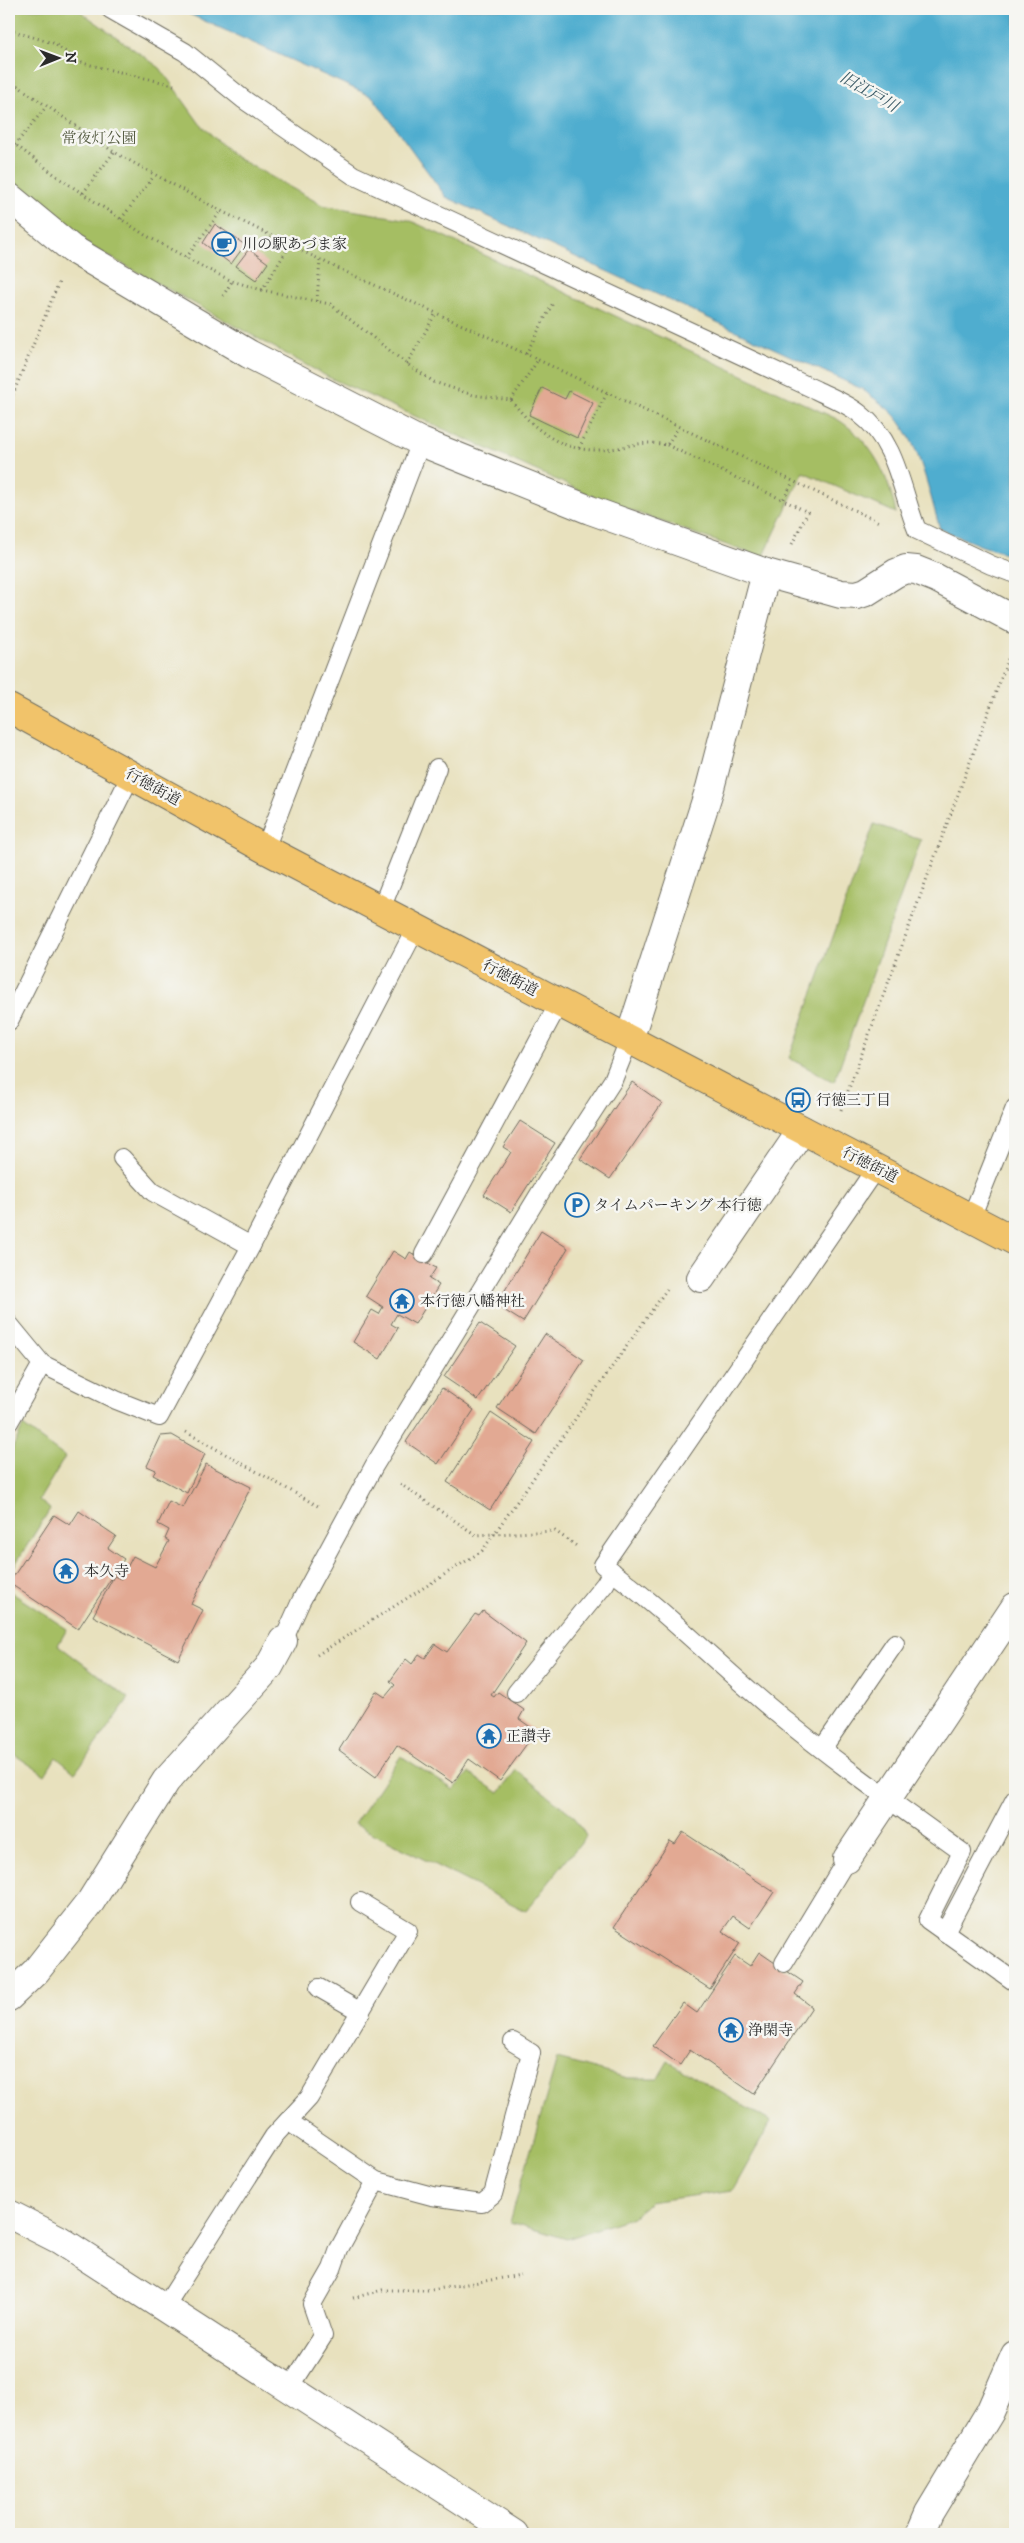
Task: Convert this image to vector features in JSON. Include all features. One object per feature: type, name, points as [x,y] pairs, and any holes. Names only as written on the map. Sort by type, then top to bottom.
[{"type":"main road","name":"行徳街道","points":[[9,708],[265,849],[1015,1241]]},
{"type":"street","points":[[9,197],[72,249],[249,354],[421,442],[590,510],[772,575],[841,594],[857,595],[866,592],[896,572],[916,570],[944,582],[1014,632]]},
{"type":"street","points":[[629,1040],[710,788],[772,575]]},
{"type":"street","points":[[701,1278],[802,1130]]},
{"type":"street","points":[[847,1859],[1015,1607]]},
{"type":"street","points":[[9,1997],[36,1971],[60,1942],[100,1887],[166,1781],[269,1667],[283,1641]]},
{"type":"street","points":[[9,2214],[60,2240],[514,2534]]},
{"type":"street","points":[[920,2534],[929,2513],[990,2412],[1015,2355]]},
{"type":"lane","points":[[110,9],[185,52],[243,99],[353,175],[816,390],[860,413],[882,434],[896,466],[917,530],[991,565],[1015,574]]},
{"type":"lane","points":[[265,849],[421,442]]},
{"type":"lane","points":[[381,909],[437,768]]},
{"type":"lane","points":[[9,1021],[131,775]]},
{"type":"lane","points":[[9,1324],[42,1364],[116,1400],[159,1417],[251,1246],[416,928]]},
{"type":"lane","points":[[424,1254],[558,1003]]},
{"type":"lane","points":[[283,1641],[343,1520],[374,1466],[548,1180],[613,1080],[629,1040]]},
{"type":"lane","points":[[971,1218],[1015,1108]]},
{"type":"lane","points":[[122,1158],[153,1192],[251,1246]]},
{"type":"lane","points":[[516,1693],[605,1584],[607,1568],[876,1168]]},
{"type":"lane","points":[[9,1422],[42,1364]]},
{"type":"lane","points":[[607,1568],[822,1749],[962,1852],[928,1920],[1015,1982]]},
{"type":"lane","points":[[822,1749],[895,1643]]},
{"type":"lane","points":[[945,1932],[1015,1799]]},
{"type":"lane","points":[[784,1963],[847,1859]]},
{"type":"lane","points":[[164,2308],[274,2136],[310,2098],[408,1931],[360,1902]]},
{"type":"lane","points":[[319,1988],[361,2012]]},
{"type":"lane","points":[[288,2121],[376,2181],[432,2196],[482,2203],[493,2194],[531,2053],[513,2042]]},
{"type":"lane","points":[[289,2389],[323,2336],[312,2304],[332,2269],[339,2248],[376,2181]]},
{"type":"path","points":[[9,30],[53,43],[82,63],[180,86]]},
{"type":"path","points":[[9,80],[114,152],[154,176],[221,211],[320,260],[526,354],[678,428],[798,483]]},
{"type":"path","points":[[15,145],[46,106]]},
{"type":"path","points":[[9,140],[82,194],[121,220],[186,258],[232,281],[262,290],[325,302],[336,308],[407,364],[434,382],[459,392],[511,400],[533,426],[552,440],[579,448],[617,448],[641,442],[667,445],[808,512],[772,575]]},
{"type":"path","points":[[82,194],[114,152]]},
{"type":"path","points":[[121,220],[154,176]]},
{"type":"path","points":[[186,258],[221,211]]},
{"type":"path","points":[[262,290],[290,245]]},
{"type":"path","points":[[9,404],[72,249]]},
{"type":"path","points":[[317,301],[320,260]]},
{"type":"path","points":[[526,354],[568,275]]},
{"type":"path","points":[[219,303],[232,281]]},
{"type":"path","points":[[407,364],[436,313]]},
{"type":"path","points":[[511,400],[538,360]]},
{"type":"path","points":[[579,448],[607,393]]},
{"type":"path","points":[[667,445],[678,428]]},
{"type":"path","points":[[783,500],[793,482]]},
{"type":"path","points":[[828,1144],[1014,632]]},
{"type":"path","points":[[315,1656],[482,1551],[671,1283]]},
{"type":"path","points":[[159,1417],[343,1520]]},
{"type":"path","points":[[374,1466],[476,1535],[555,1531],[607,1568]]},
{"type":"path","points":[[323,2336],[344,2300],[382,2290],[431,2290],[521,2276]]},
{"type":"green space","name":"常夜灯公園","points":[[9,9],[77,9],[160,68],[200,124],[234,156],[322,205],[409,220],[837,419],[860,437],[877,460],[888,485],[896,513],[803,472],[763,558],[599,499],[328,377],[90,246],[9,180]]},
{"type":"green space","points":[[874,824],[921,840],[834,1082],[789,1058]]},
{"type":"green space","points":[[23,1426],[65,1457],[39,1500],[50,1509],[9,1574],[9,1456]]},
{"type":"green space","points":[[9,1591],[67,1629],[58,1645],[129,1698],[75,1773],[56,1757],[45,1775],[9,1751]]},
{"type":"green space","points":[[401,1756],[454,1790],[468,1773],[499,1793],[516,1770],[575,1817],[586,1836],[526,1911],[354,1824]]},
{"type":"green space","points":[[557,2059],[628,2078],[658,2078],[668,2061],[771,2122],[733,2190],[649,2202],[635,2216],[567,2239],[510,2222]]},
{"type":"water","name":"旧江戸川","points":[[178,9],[1015,9],[1015,556],[982,546],[940,529],[918,455],[904,428],[884,405],[862,389],[446,197],[373,97]]},
{"type":"building","name":"川の駅あづま家","points":[[215,224],[245,245],[231,264],[203,243]]},
{"type":"building","points":[[249,249],[268,263],[256,280],[236,266]]},
{"type":"building","points":[[542,388],[565,399],[569,391],[593,403],[577,438],[529,415]]},
{"type":"building","points":[[632,1082],[662,1103],[610,1179],[580,1159]]},
{"type":"building","points":[[520,1121],[555,1143],[511,1212],[484,1195],[511,1152],[503,1147]]},
{"type":"building","points":[[541,1231],[568,1248],[523,1322],[496,1305]]},
{"type":"building","name":"本行徳八幡神社","points":[[393,1251],[406,1259],[410,1252],[436,1268],[429,1279],[439,1285],[415,1324],[397,1314],[391,1324],[398,1328],[380,1359],[353,1342],[372,1310],[379,1314],[383,1307],[366,1296]]},
{"type":"building","points":[[480,1323],[515,1346],[478,1400],[444,1377]]},
{"type":"building","points":[[545,1334],[584,1360],[536,1434],[497,1408]]},
{"type":"building","points":[[442,1388],[474,1410],[438,1464],[406,1442]]},
{"type":"building","points":[[491,1413],[534,1442],[490,1510],[447,1482]]},
{"type":"building","points":[[172,1435],[205,1454],[187,1493],[153,1475],[156,1470],[147,1466],[161,1436]]},
{"type":"building","points":[[206,1464],[251,1487],[191,1604],[203,1610],[178,1660],[93,1616],[114,1576],[121,1579],[133,1556],[155,1567],[169,1541],[165,1539],[169,1530],[158,1524],[169,1501],[183,1508]]},
{"type":"building","name":"本久寺","points":[[79,1511],[116,1536],[108,1548],[124,1559],[78,1629],[9,1583],[54,1515],[70,1525]]},
{"type":"building","points":[[483,1611],[526,1643],[491,1695],[494,1697],[498,1692],[524,1710],[519,1719],[536,1731],[500,1781],[469,1759],[453,1783],[397,1745],[376,1777],[339,1750],[376,1691],[385,1697],[395,1685],[390,1681],[406,1659],[412,1664],[419,1654],[425,1658],[435,1644],[447,1652],[475,1614],[479,1616]]},
{"type":"building","points":[[683,1832],[774,1892],[750,1928],[733,1916],[722,1931],[740,1943],[710,1989],[614,1927],[670,1841],[675,1844]]},
{"type":"building","name":"浄閑寺","points":[[759,1952],[803,1982],[795,1994],[812,2007],[754,2094],[690,2050],[680,2065],[653,2046],[683,2003],[697,2013],[735,1956],[750,1966]]},
{"type":"place","name":"川の駅あづま家","points":[[224,244]]},
{"type":"place","name":"行徳三丁目","points":[[798,1100]]},
{"type":"place","name":"タイムパーキング 本行徳","points":[[577,1205]]},
{"type":"place","name":"本行徳八幡神社","points":[[402,1301]]},
{"type":"place","name":"本久寺","points":[[66,1571]]},
{"type":"place","name":"正讃寺","points":[[489,1736]]},
{"type":"place","name":"浄閑寺","points":[[731,2030]]}]
